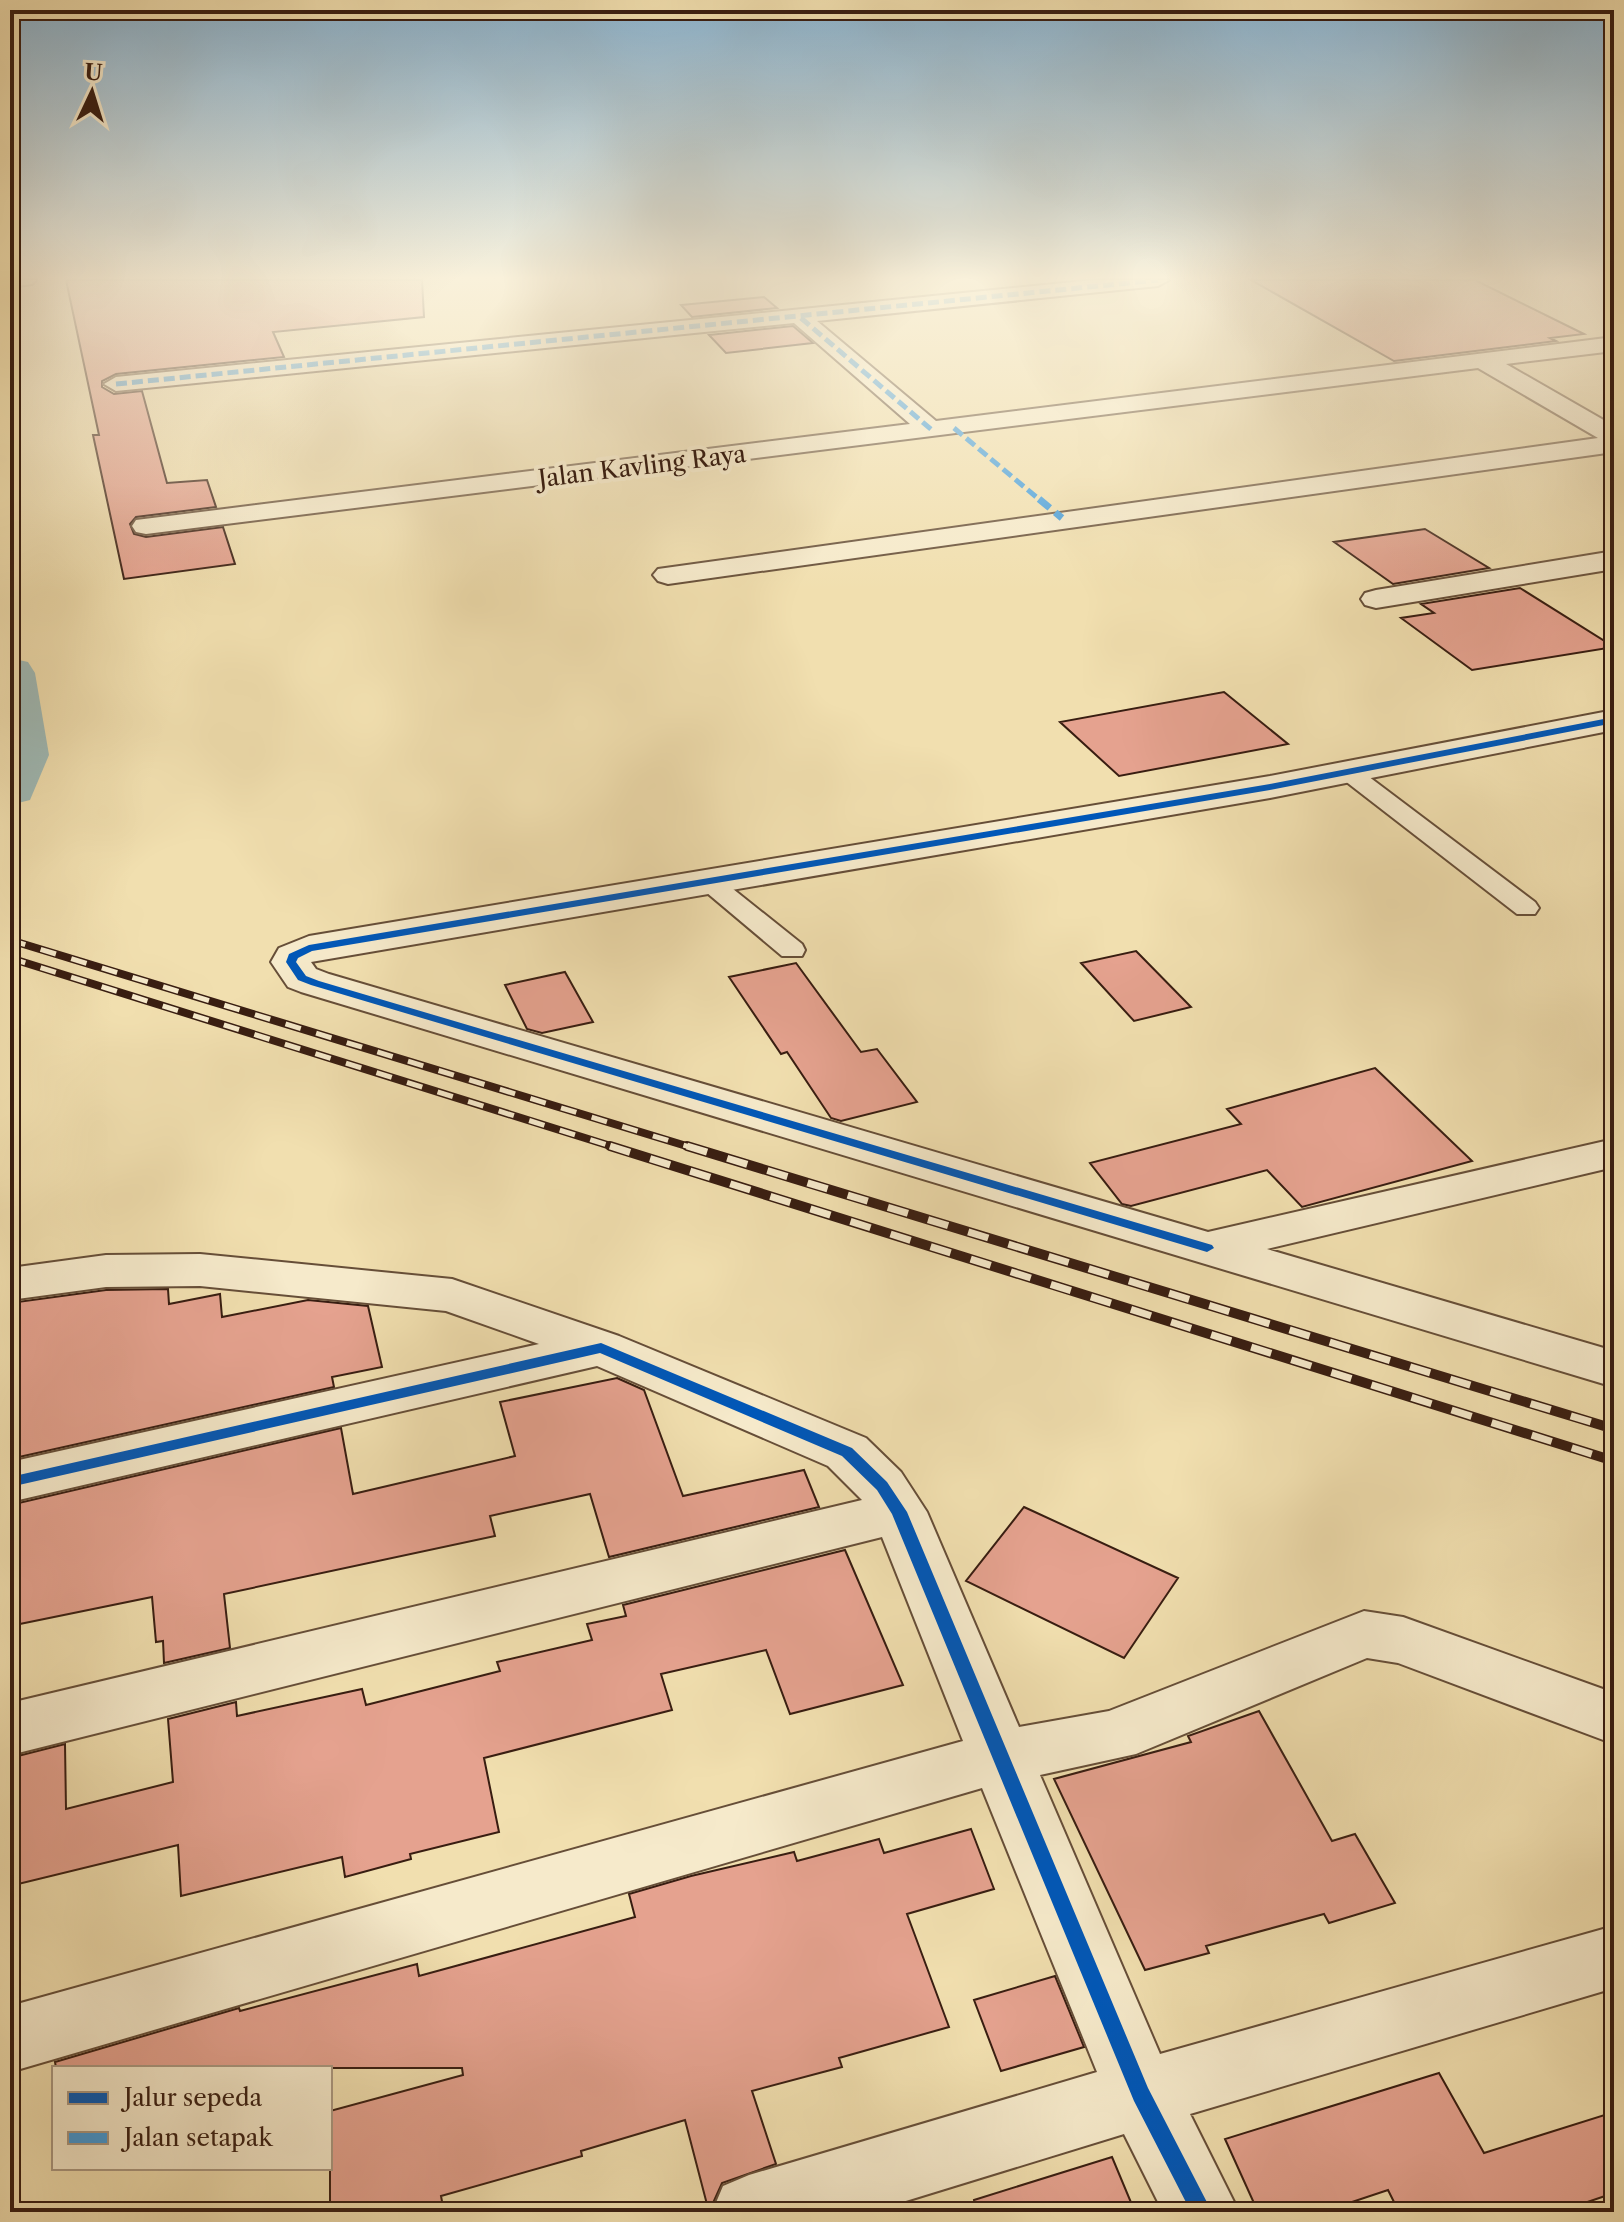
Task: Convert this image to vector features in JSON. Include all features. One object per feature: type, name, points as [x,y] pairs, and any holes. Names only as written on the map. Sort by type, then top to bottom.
[{"type":"street","points":[[878,384],[933,431]]},
{"type":"street","name":"Jalan Kavling Raya","points":[[146,526],[1305,384]]},
{"type":"street","points":[[1522,384],[1614,437]]},
{"type":"street","points":[[668,575],[1614,444]]},
{"type":"street","points":[[1376,599],[1614,560]]},
{"type":"street","points":[[1614,720],[1348,772],[309,948],[299,952],[291,962],[302,978],[315,983],[1614,1369]]},
{"type":"street","points":[[1207,1248],[1614,1153]]},
{"type":"street","points":[[10,1284],[106,1271],[200,1270],[452,1295],[601,1348],[847,1452],[882,1486],[899,1512],[1141,2094],[1202,2212]]},
{"type":"street","points":[[10,1482],[601,1348]]},
{"type":"street","points":[[10,1729],[899,1512]]},
{"type":"street","points":[[10,2039],[1002,1756],[1114,1736],[1364,1634],[1403,1640],[1614,1719]]},
{"type":"street","points":[[749,2212],[1614,1957]]},
{"type":"lane","points":[[1348,772],[1526,908]]},
{"type":"lane","points":[[709,882],[792,950]]},
{"type":"building","points":[[88,384],[102,384],[102,387],[114,394],[142,391],[167,483],[207,480],[216,507],[136,517],[130,524],[134,534],[146,537],[223,527],[235,564],[124,579],[93,435],[99,435]]},
{"type":"building","points":[[1425,529],[1489,568],[1393,584],[1334,542]]},
{"type":"building","points":[[1520,588],[1614,647],[1472,670],[1401,618],[1434,613],[1421,604]]},
{"type":"building","points":[[1224,692],[1288,744],[1119,776],[1060,722]]},
{"type":"building","points":[[1136,951],[1191,1007],[1134,1021],[1081,963]]},
{"type":"building","points":[[796,963],[861,1052],[877,1049],[917,1102],[841,1121],[831,1118],[787,1052],[781,1054],[729,977]]},
{"type":"building","points":[[565,972],[593,1022],[542,1033],[527,1029],[505,985]]},
{"type":"building","points":[[1375,1068],[1472,1161],[1302,1207],[1267,1170],[1131,1206],[1122,1204],[1090,1163],[1241,1124],[1227,1109]]},
{"type":"building","points":[[168,1289],[169,1304],[220,1294],[222,1317],[308,1300],[368,1306],[382,1367],[332,1377],[334,1387],[10,1459],[10,1303],[106,1290]]},
{"type":"building","points":[[617,1378],[644,1390],[683,1496],[804,1470],[819,1507],[609,1557],[590,1494],[490,1516],[495,1536],[224,1594],[230,1648],[164,1663],[163,1641],[156,1642],[152,1597],[10,1626],[10,1505],[341,1428],[353,1494],[515,1456],[500,1402]]},
{"type":"building","points":[[1024,1507],[1178,1578],[1124,1658],[966,1581]]},
{"type":"building","points":[[845,1550],[903,1685],[790,1714],[766,1650],[661,1674],[672,1710],[484,1758],[499,1832],[410,1854],[411,1859],[345,1877],[342,1857],[181,1896],[178,1845],[10,1886],[10,1758],[65,1744],[66,1809],[173,1782],[168,1719],[236,1702],[237,1716],[362,1689],[366,1705],[500,1671],[497,1662],[592,1640],[587,1624],[626,1616],[623,1605]]},
{"type":"building","points":[[1259,1711],[1332,1841],[1355,1834],[1395,1903],[1329,1923],[1324,1914],[1206,1946],[1209,1953],[1145,1970],[1054,1779],[1191,1742],[1188,1736]]},
{"type":"building","points":[[971,1829],[994,1889],[907,1914],[949,2027],[839,2058],[842,2067],[752,2091],[776,2164],[722,2183],[709,2212],[685,2120],[581,2151],[582,2156],[441,2196],[444,2212],[330,2212],[332,2110],[463,2075],[462,2068],[56,2066],[55,2062],[239,2008],[240,2011],[417,1964],[419,1976],[635,1917],[629,1894],[691,1876],[794,1852],[797,1861],[879,1839],[884,1853]]},
{"type":"building","points":[[1055,1976],[1084,2047],[1001,2071],[974,2000]]},
{"type":"building","points":[[1439,2073],[1484,2153],[1614,2112],[1614,2193],[1558,2212],[1399,2212],[1388,2190],[1322,2212],[1258,2212],[1225,2139]]},
{"type":"building","points":[[1112,2157],[1135,2212],[976,2212],[974,2200]]},
{"type":"waterway","points":[[10,673],[22,755],[10,788]]},
{"type":"railway","points":[[10,940],[693,1148]]},
{"type":"railway","points":[[10,958],[617,1148]]},
{"type":"railway","points":[[610,1146],[1614,1461]]},
{"type":"railway","points":[[687,1146],[1614,1429]]},
{"type":"marked path","points":[[878,384],[933,431]]},
{"type":"marked path","points":[[954,428],[1062,518]]},
{"type":"cycle path","points":[[1207,1248],[315,983],[302,978],[291,962],[293,956],[309,948],[1270,787],[1614,720]]},
{"type":"cycle path","points":[[10,1482],[601,1348],[847,1452],[882,1486],[899,1512],[1141,2094],[1202,2212]]}]
